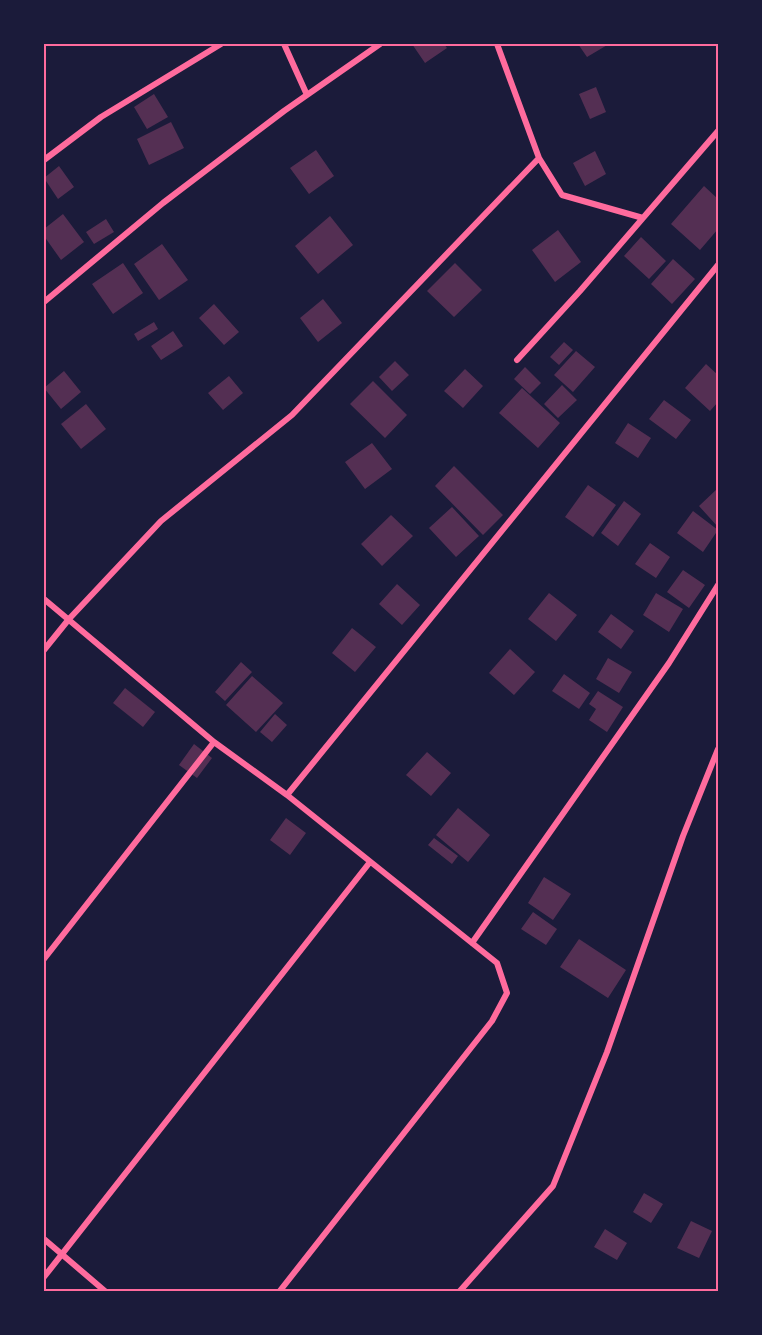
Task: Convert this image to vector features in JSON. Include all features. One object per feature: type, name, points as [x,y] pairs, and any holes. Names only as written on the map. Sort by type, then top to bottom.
[{"type":"street","points":[[44,160],[101,117],[221,44]]},
{"type":"street","points":[[284,44],[307,95]]},
{"type":"street","points":[[44,302],[163,203],[307,95],[380,44]]},
{"type":"street","points":[[497,44],[539,158],[562,195],[643,218]]},
{"type":"street","points":[[517,360],[718,131]]},
{"type":"street","points":[[44,650],[69,619],[161,521],[292,415],[539,158]]},
{"type":"street","points":[[287,795],[718,265]]},
{"type":"street","points":[[472,943],[669,663],[718,585]]},
{"type":"street","points":[[44,599],[214,742],[287,795],[497,963],[507,993],[492,1021],[279,1292]]},
{"type":"street","points":[[44,959],[214,742]]},
{"type":"street","points":[[459,1292],[553,1186],[608,1052],[683,836],[718,749]]},
{"type":"street","points":[[44,1277],[370,862]]},
{"type":"street","points":[[44,1239],[106,1292]]},
{"type":"building","points":[[412,44],[444,44],[447,48],[425,63]]},
{"type":"building","points":[[578,44],[609,44],[587,57]]},
{"type":"building","points":[[596,87],[606,112],[590,119],[579,94]]},
{"type":"building","points":[[154,94],[168,117],[147,129],[134,107]]},
{"type":"building","points":[[171,122],[184,148],[149,165],[137,139]]},
{"type":"building","points":[[316,150],[334,176],[309,194],[290,168]]},
{"type":"building","points":[[595,151],[606,174],[585,186],[573,163]]},
{"type":"building","points":[[59,166],[74,187],[58,199],[44,178]]},
{"type":"building","points":[[704,186],[718,199],[718,229],[700,250],[671,224]]},
{"type":"building","points":[[63,214],[84,242],[61,260],[44,236],[44,229]]},
{"type":"building","points":[[330,216],[353,245],[318,274],[295,246]]},
{"type":"building","points":[[106,219],[114,232],[94,244],[86,232]]},
{"type":"building","points":[[558,230],[581,262],[555,282],[532,250]]},
{"type":"building","points":[[641,237],[666,261],[649,279],[624,256]]},
{"type":"building","points":[[162,244],[188,280],[159,300],[134,264]]},
{"type":"building","points":[[673,259],[695,279],[672,304],[651,284]]},
{"type":"building","points":[[123,263],[143,293],[113,314],[92,284]]},
{"type":"building","points":[[455,263],[482,290],[454,317],[427,291]]},
{"type":"building","points":[[323,299],[342,323],[318,342],[300,318]]},
{"type":"building","points":[[214,304],[239,332],[224,345],[199,318]]},
{"type":"building","points":[[154,322],[158,329],[138,341],[134,334]]},
{"type":"building","points":[[173,331],[183,346],[161,360],[151,346]]},
{"type":"building","points":[[564,342],[573,350],[559,365],[550,357]]},
{"type":"building","points":[[576,351],[595,367],[573,392],[554,375]]},
{"type":"building","points":[[395,361],[409,375],[392,391],[379,377]]},
{"type":"building","points":[[706,364],[718,375],[718,402],[710,411],[685,388]]},
{"type":"building","points":[[525,367],[541,383],[530,394],[514,379]]},
{"type":"building","points":[[465,369],[483,386],[463,408],[444,391]]},
{"type":"building","points":[[64,371],[81,392],[61,409],[44,388]]},
{"type":"building","points":[[229,376],[243,393],[223,410],[208,393]]},
{"type":"building","points":[[373,381],[407,415],[385,438],[350,404]]},
{"type":"building","points":[[562,385],[577,400],[558,418],[544,404]]},
{"type":"building","points":[[522,388],[560,423],[538,448],[499,413]]},
{"type":"building","points":[[664,400],[691,420],[676,439],[649,419]]},
{"type":"building","points":[[86,404],[106,429],[81,449],[61,424]]},
{"type":"building","points":[[628,423],[651,438],[638,458],[615,443]]},
{"type":"building","points":[[372,443],[392,469],[365,489],[345,462]]},
{"type":"building","points":[[454,466],[503,515],[483,535],[435,486]]},
{"type":"building","points":[[588,485],[616,505],[593,537],[565,517]]},
{"type":"building","points":[[718,490],[718,527],[699,506]]},
{"type":"building","points":[[624,501],[641,514],[618,546],[601,533]]},
{"type":"building","points":[[452,507],[479,536],[456,557],[429,528]]},
{"type":"building","points":[[693,511],[718,530],[703,552],[677,533]]},
{"type":"building","points":[[391,515],[413,536],[382,566],[361,544]]},
{"type":"building","points":[[650,543],[670,557],[656,578],[635,564]]},
{"type":"building","points":[[683,570],[705,585],[689,608],[667,592]]},
{"type":"building","points":[[397,584],[420,605],[402,625],[379,604]]},
{"type":"building","points":[[549,593],[577,615],[556,641],[528,619]]},
{"type":"building","points":[[656,593],[683,609],[669,632],[643,615]]},
{"type":"building","points":[[611,614],[634,631],[621,649],[598,632]]},
{"type":"building","points":[[352,628],[376,647],[355,672],[332,653]]},
{"type":"building","points":[[510,649],[535,672],[514,695],[489,673]]},
{"type":"building","points":[[608,658],[632,672],[619,693],[596,679]]},
{"type":"building","points":[[241,662],[252,672],[225,701],[215,692]]},
{"type":"building","points":[[564,674],[590,693],[579,709],[552,691]]},
{"type":"building","points":[[252,676],[283,703],[256,732],[226,705]]},
{"type":"building","points":[[125,688],[155,712],[143,727],[113,703]]},
{"type":"building","points":[[598,691],[623,707],[607,732],[589,720],[596,709],[589,704]]},
{"type":"building","points":[[275,714],[287,725],[272,742],[260,732]]},
{"type":"building","points":[[194,744],[212,758],[197,778],[179,765]]},
{"type":"building","points":[[427,752],[451,773],[431,796],[406,775]]},
{"type":"building","points":[[458,808],[490,835],[468,862],[436,835]]},
{"type":"building","points":[[286,818],[306,833],[290,855],[270,840]]},
{"type":"building","points":[[434,838],[458,856],[452,864],[428,845]]},
{"type":"building","points":[[544,877],[571,894],[553,920],[528,903]]},
{"type":"building","points":[[533,912],[557,929],[546,945],[521,929]]},
{"type":"building","points":[[579,939],[626,970],[608,998],[560,967]]},
{"type":"building","points":[[644,1193],[663,1204],[651,1223],[633,1212]]},
{"type":"building","points":[[691,1221],[712,1231],[699,1258],[677,1248]]},
{"type":"building","points":[[605,1229],[627,1243],[617,1260],[594,1247]]}]
